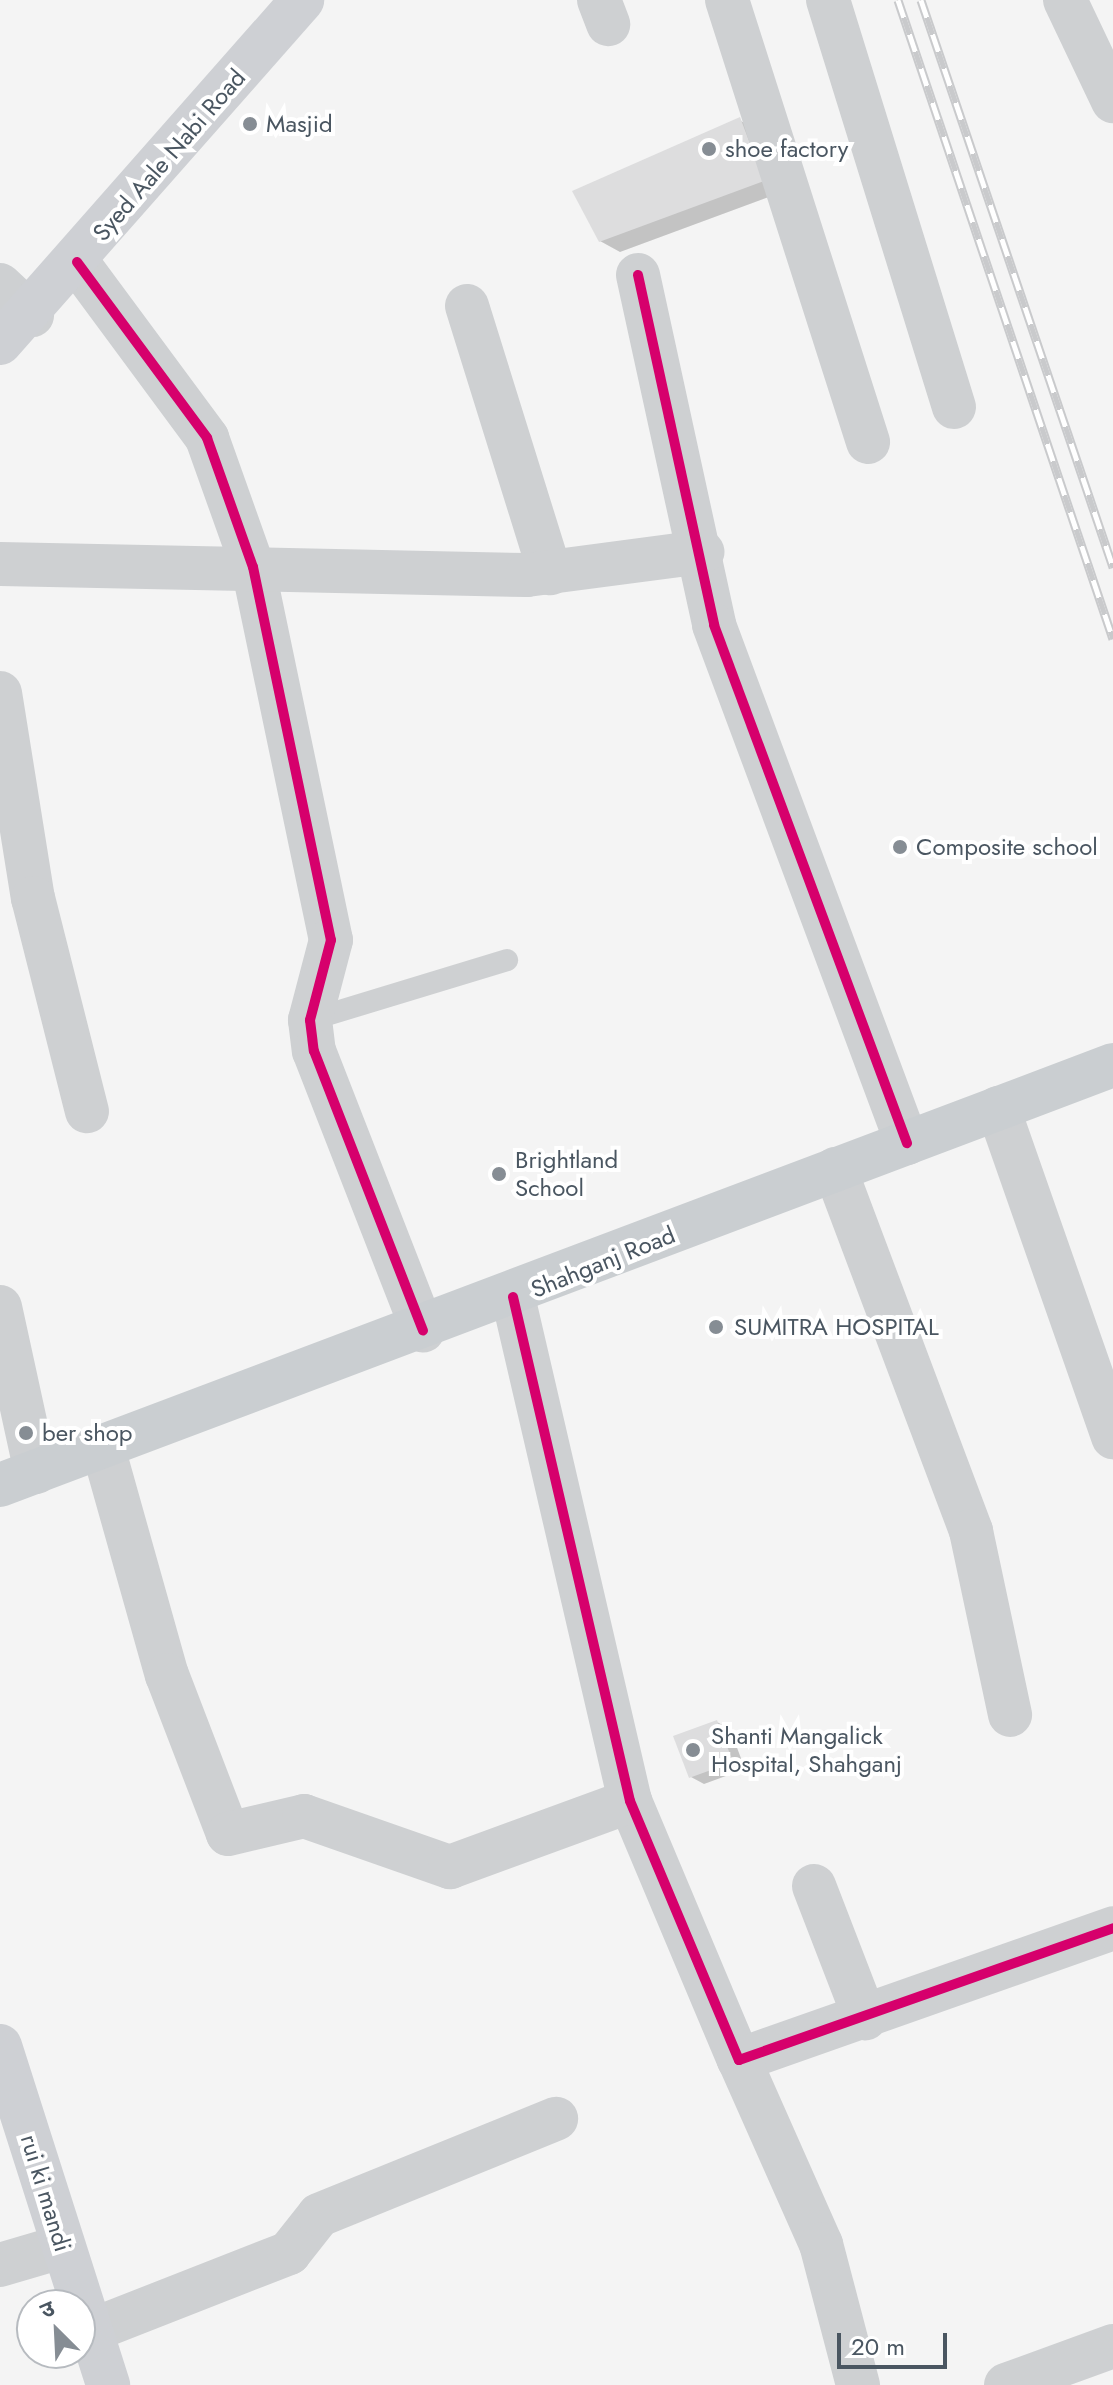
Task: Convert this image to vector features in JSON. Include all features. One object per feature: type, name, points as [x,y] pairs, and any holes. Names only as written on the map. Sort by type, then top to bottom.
[{"type":"main road","name":"Syed Aale Nabi Road","points":[[16,329],[302,0]]},
{"type":"main road","name":"Shahganj Road","points":[[18,1479],[513,1297],[835,1169],[1113,1065]]},
{"type":"main road","name":"rui ki mandi","points":[[0,2046],[76,2289]]},
{"type":"main road","name":"rui ki mandi","points":[[96,2349],[108,2385]]},
{"type":"street","points":[[727,0],[868,442]]},
{"type":"street","points":[[828,0],[954,407]]},
{"type":"street","points":[[1065,0],[1113,101]]},
{"type":"street","points":[[77,262],[207,438],[253,567],[331,940],[310,1020],[314,1051],[423,1331]]},
{"type":"street","points":[[638,275],[702,552],[714,625],[744,720],[907,1143]]},
{"type":"street","points":[[0,285],[16,329]]},
{"type":"street","points":[[467,306],[550,573]]},
{"type":"street","points":[[0,564],[550,573],[702,552]]},
{"type":"street","points":[[0,693],[16,902],[87,1111]]},
{"type":"street","points":[[998,1108],[1113,1437]]},
{"type":"street","points":[[835,1169],[971,1531],[1010,1715]]},
{"type":"street","points":[[513,1297],[630,1801],[821,2244],[858,2385]]},
{"type":"street","points":[[0,1307],[18,1479]]},
{"type":"street","points":[[103,1448],[167,1675],[228,1834],[304,1816],[450,1867],[630,1801]]},
{"type":"street","points":[[814,1886],[865,2018]]},
{"type":"street","points":[[738,2057],[748,2061],[1113,1928]]},
{"type":"street","points":[[96,2329],[289,2253],[319,2215],[556,2119]]},
{"type":"street","points":[[0,2265],[61,2247]]},
{"type":"street","points":[[1006,2385],[1113,2346]]},
{"type":"lane","points":[[310,1020],[507,960]]},
{"type":"building","name":"shoe factory","points":[[740,117],[764,181],[599,242],[572,191]]},
{"type":"building","points":[[717,1720],[733,1762],[689,1778],[673,1736]]},
{"type":"railway","points":[[898,0],[1113,639]]},
{"type":"railway","points":[[921,0],[1113,567]]},
{"type":"cycle path","points":[[77,262],[207,438],[253,567],[331,940],[310,1020],[314,1051],[423,1331]]},
{"type":"cycle path","points":[[638,275],[714,625],[907,1143]]},
{"type":"cycle path","points":[[513,1297],[630,1801],[739,2060],[1113,1928]]},
{"type":"place","name":"Masjid","points":[[250,124]]},
{"type":"place","name":"shoe factory","points":[[709,149]]},
{"type":"place","name":"Composite school","points":[[900,847]]},
{"type":"place","name":"Brightland School","points":[[499,1174]]},
{"type":"place","name":"SUMITRA HOSPITAL","points":[[716,1327]]},
{"type":"place","name":"ber shop","points":[[26,1433]]},
{"type":"place","name":"Shanti Mangalick Hospital, Shahganj","points":[[693,1750]]}]
